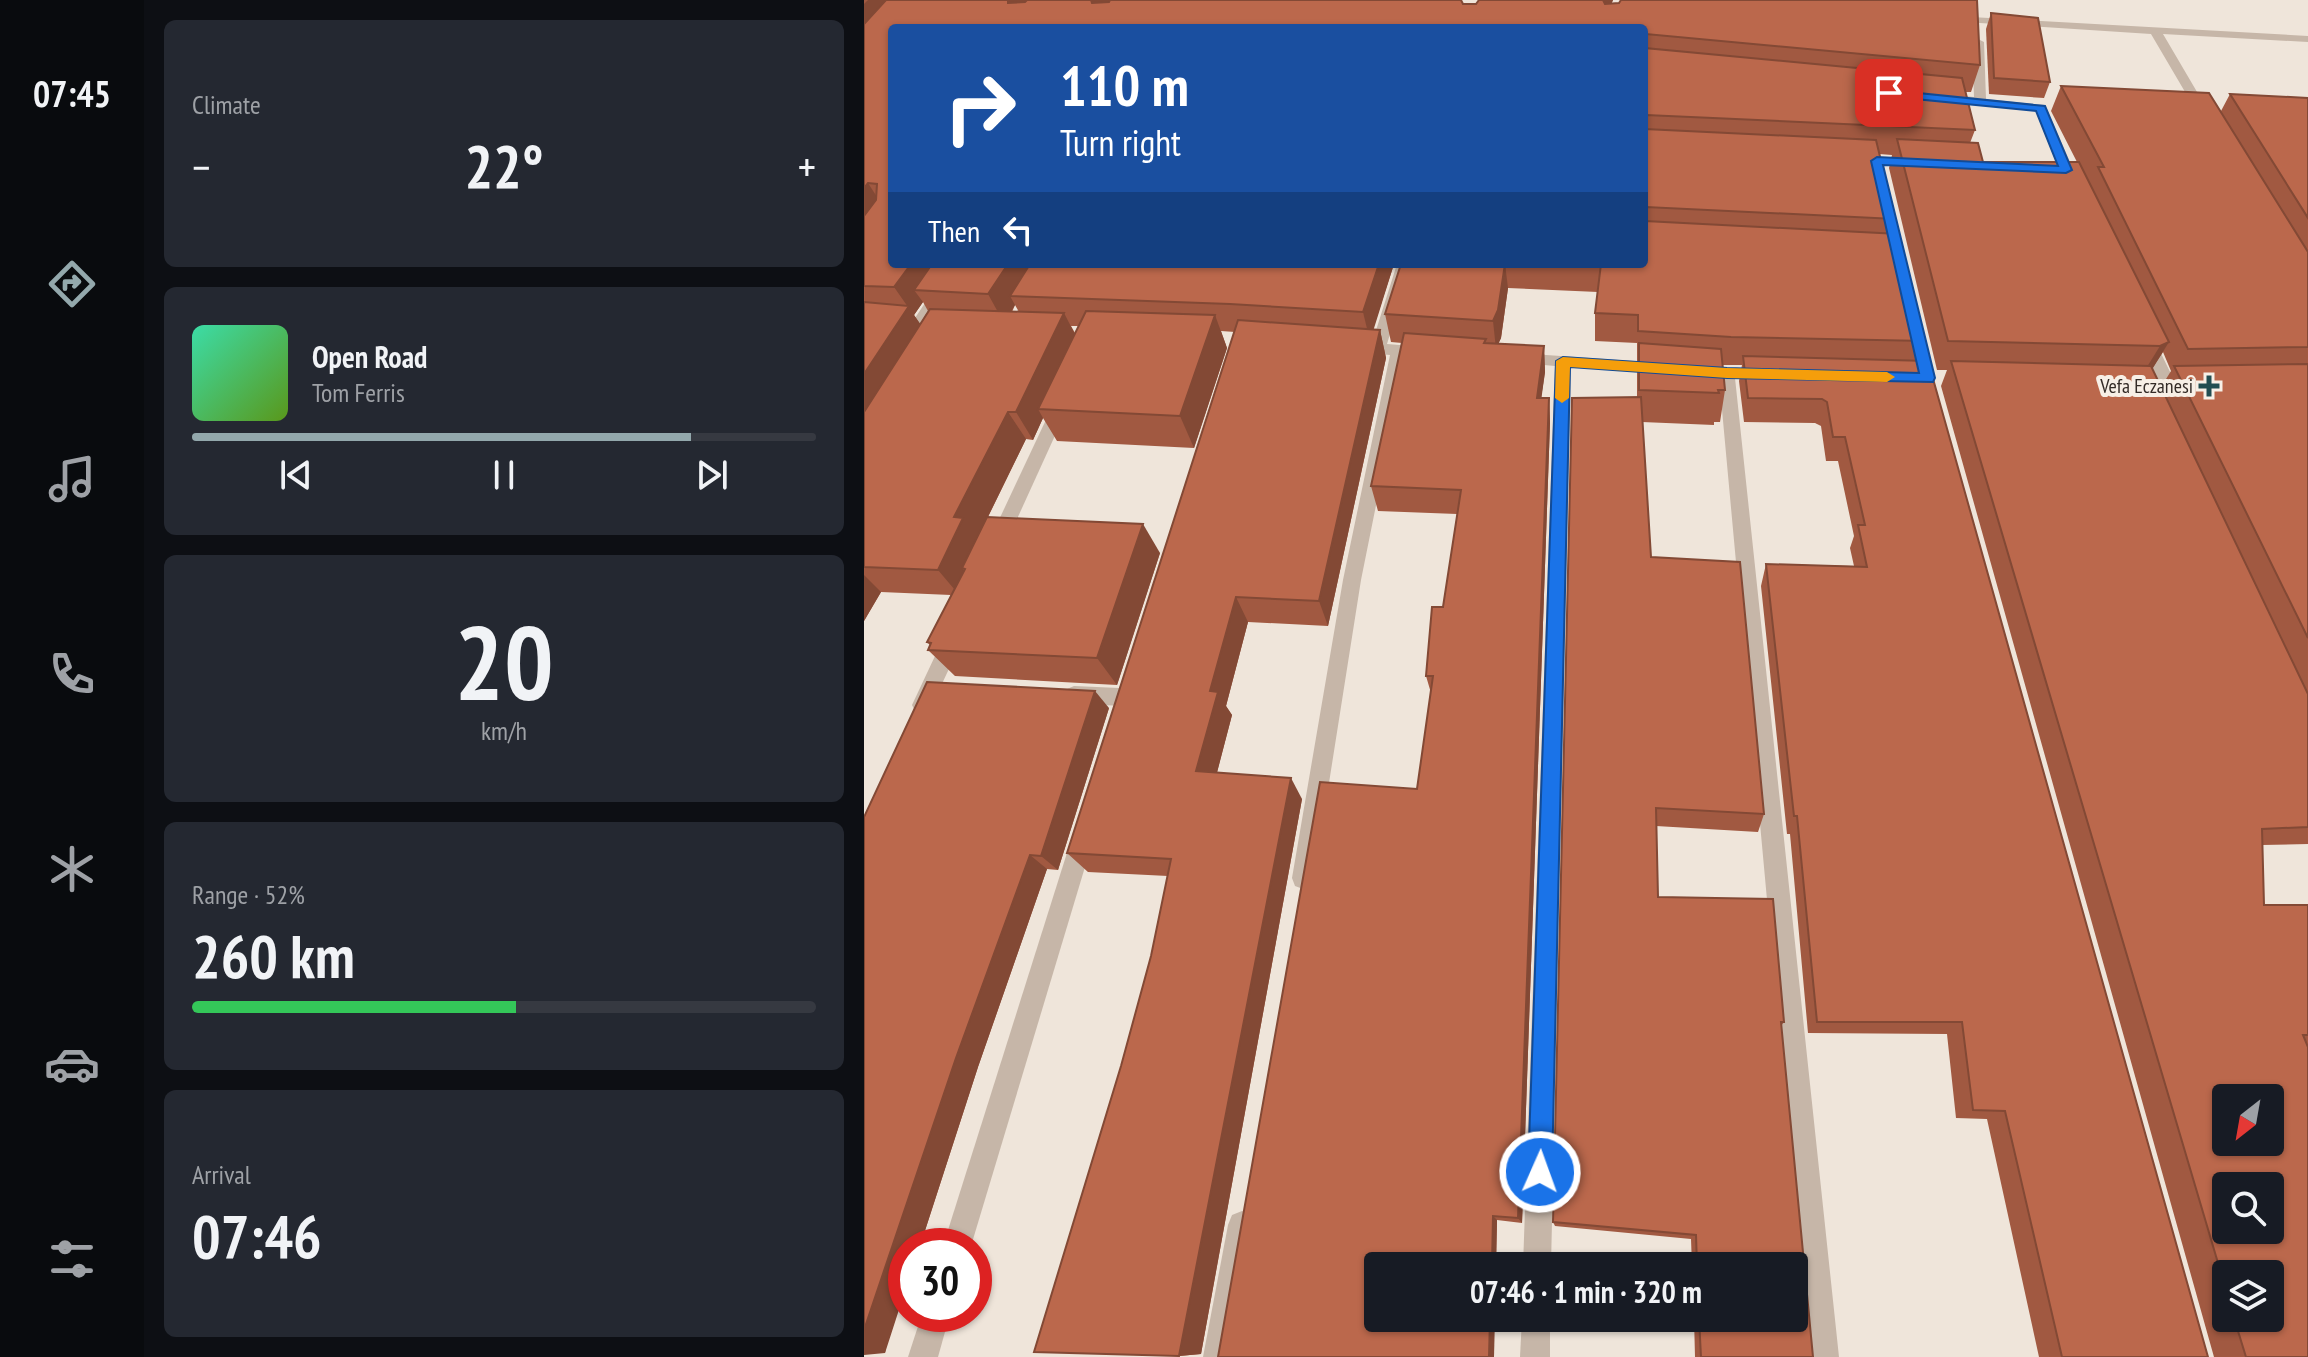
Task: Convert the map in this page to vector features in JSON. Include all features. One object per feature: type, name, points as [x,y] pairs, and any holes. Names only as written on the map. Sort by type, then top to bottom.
[{"type":"street","points":[[1946,18],[2308,39]]},
{"type":"street","points":[[1977,21],[1980,102]]},
{"type":"street","points":[[2155,31],[2212,126]]},
{"type":"street","points":[[1935,98],[2041,108],[2058,169],[2079,197]]},
{"type":"street","points":[[1846,159],[1940,164]]},
{"type":"street","points":[[1877,161],[1883,188]]},
{"type":"street","points":[[942,329],[912,324],[955,268]]},
{"type":"street","points":[[1301,893],[1403,268]]},
{"type":"street","points":[[2136,382],[2164,376],[2138,321]]},
{"type":"street","points":[[1348,347],[1443,354]]},
{"type":"street","points":[[1503,357],[1789,375]]},
{"type":"street","points":[[1537,1252],[1563,361]]},
{"type":"street","points":[[1727,373],[1824,1357]]},
{"type":"street","points":[[2136,382],[2174,382]]},
{"type":"street","points":[[2136,382],[2157,411]]},
{"type":"street","points":[[990,559],[1069,389]]},
{"type":"street","points":[[917,716],[938,687],[963,616]]},
{"type":"street","points":[[1117,728],[1136,668]]},
{"type":"street","points":[[1051,693],[1126,697]]},
{"type":"street","points":[[963,1228],[1089,819]]},
{"type":"street","points":[[1218,1357],[1246,1203]]},
{"type":"street","points":[[923,1357],[931,1332]]},
{"type":"street","points":[[1535,1357],[1536,1332]]},
{"type":"building","points":[[886,0],[1008,0],[1008,3],[1091,0],[1092,3],[1110,0],[1461,0],[1463,4],[1476,4],[1479,0],[1603,0],[1605,4],[1619,3],[1621,0],[1977,0],[1980,65],[1648,34],[1648,24],[888,24],[888,268],[908,268],[894,287],[864,286],[864,216],[876,200],[877,184],[868,183],[864,188],[864,24]]},
{"type":"building","points":[[1991,13],[2038,18],[2050,82],[1994,78]]},
{"type":"building","points":[[1648,48],[1962,78],[1975,130],[1648,115]]},
{"type":"building","points":[[2061,86],[2209,93],[2308,252],[2308,347],[2188,349],[2098,167],[2104,167]]},
{"type":"building","points":[[2230,94],[2308,98],[2308,218]]},
{"type":"building","points":[[1648,129],[1876,140],[1895,219],[1648,207]]},
{"type":"building","points":[[1897,139],[1978,143],[1983,162],[2079,162],[2169,342],[2160,346],[1948,341]]},
{"type":"building","points":[[1648,221],[1899,234],[1925,341],[1731,337],[1638,331],[1638,315],[1595,313],[1601,268],[1648,268]]},
{"type":"building","points":[[929,268],[1005,268],[988,294],[914,290]]},
{"type":"building","points":[[1028,268],[1378,268],[1363,312],[1010,296]]},
{"type":"building","points":[[1400,268],[1504,268],[1498,310],[1493,321],[1385,314]]},
{"type":"building","points":[[864,302],[909,306],[864,374]]},
{"type":"building","points":[[930,309],[1064,313],[1016,412],[1008,412],[954,517],[963,518],[938,570],[864,567],[864,412]]},
{"type":"building","points":[[1086,311],[1215,315],[1180,416],[1038,409]]},
{"type":"building","points":[[1238,320],[1380,330],[1319,601],[1236,597],[1210,691],[1218,692],[1196,771],[1291,778],[1179,1356],[1034,1352],[1121,1066],[1151,956],[1171,859],[1067,853]]},
{"type":"building","points":[[1404,333],[1486,339],[1484,343],[1544,346],[1537,398],[1549,398],[1518,1218],[1493,1216],[1492,1252],[1364,1252],[1364,1332],[1490,1332],[1489,1357],[1218,1357],[1320,782],[1417,789],[1433,676],[1426,676],[1432,607],[1443,607],[1461,490],[1371,486]]},
{"type":"building","points":[[1639,343],[1721,349],[1725,390],[1718,390],[1719,393],[1639,390]]},
{"type":"building","points":[[1743,356],[1928,361],[2208,1357],[2062,1357],[2005,1111],[1973,1110],[1962,1022],[1817,1022],[1797,816],[1794,816],[1766,564],[1867,567],[1858,525],[1865,525],[1845,437],[1833,437],[1827,402],[1822,399],[1748,398]]},
{"type":"building","points":[[1951,361],[2151,366],[2308,694],[2308,827],[2262,829],[2264,905],[2308,905],[2308,1035],[2303,1035],[2308,1047],[2308,1357],[2246,1357],[2238,1332],[2284,1332],[2284,1260],[2217,1260],[2212,1244],[2284,1244],[2284,1172],[2212,1172],[2212,1243]]},
{"type":"building","points":[[2308,364],[2308,638],[2174,366]]},
{"type":"building","points":[[1641,397],[1651,557],[1740,562],[1764,814],[1656,808],[1658,897],[1773,899],[1784,1022],[1781,1022],[1803,1252],[1697,1252],[1696,1235],[1553,1222],[1572,398]]},
{"type":"building","points":[[987,517],[1143,524],[1097,658],[928,650],[931,643],[927,642],[965,569],[962,568]]},
{"type":"building","points":[[927,682],[1095,691],[1041,856],[1030,855],[898,1228],[888,1228],[888,1259],[864,1330],[864,817]]},
{"type":"building","points":[[1808,1305],[1813,1357],[1701,1357],[1700,1332],[1808,1332]]},
{"type":"slow traffic","points":[[1562,398],[1563,361],[1727,373],[1887,377]]},
{"type":"place","name":"Vefa Eczanesi","points":[[2209,386]]},
{"type":"route","points":[[1540,1172],[1563,361],[1727,373],[1928,378],[1877,161],[2066,170],[2041,108],[1889,93]]}]
